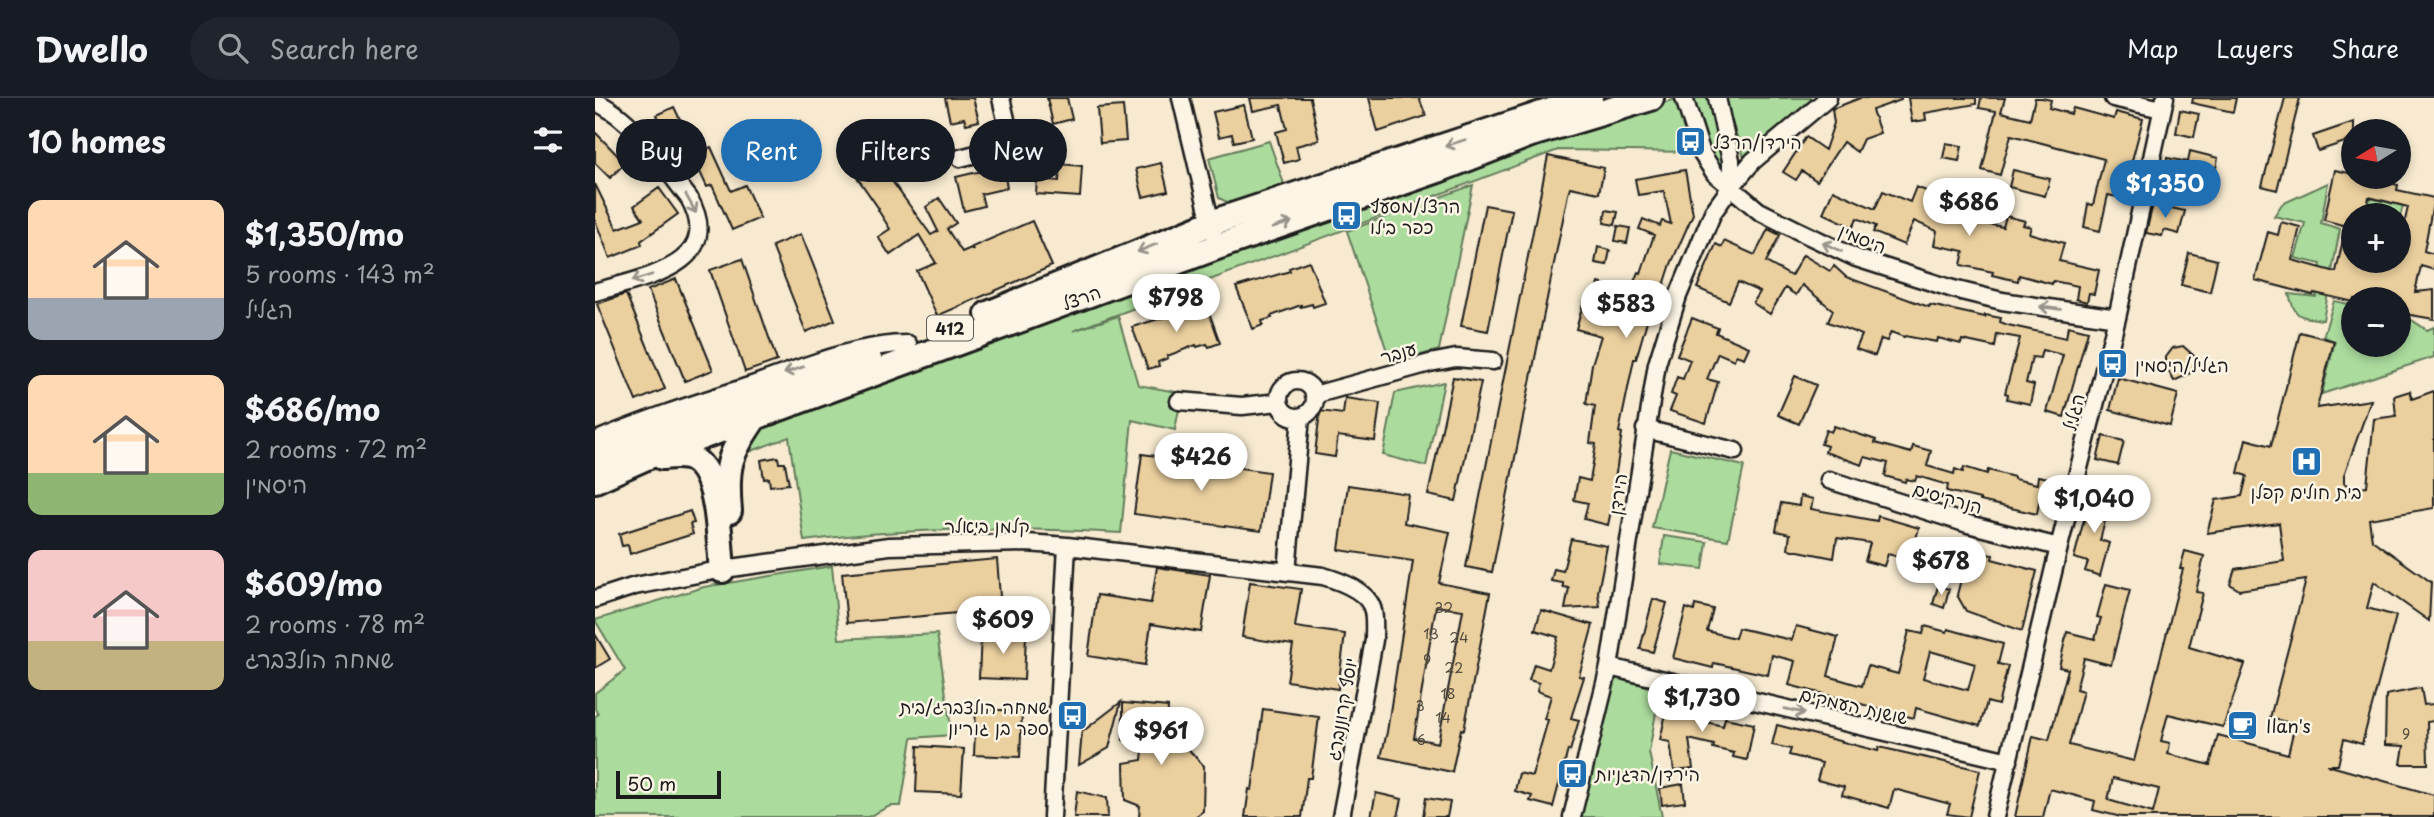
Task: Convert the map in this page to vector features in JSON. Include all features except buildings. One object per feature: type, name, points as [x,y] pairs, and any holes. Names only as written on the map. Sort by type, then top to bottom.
[{"type":"main road","name":"הרצל","points":[[595,459],[686,423],[1590,98]]},
{"type":"main road","name":"הרצל","points":[[595,480],[644,458],[708,436],[1214,235],[1437,170],[1528,135],[1651,98]]},
{"type":"main road","points":[[728,568],[727,486],[732,452],[755,417]]},
{"type":"main road","points":[[686,423],[698,426],[708,436],[727,486]]},
{"type":"main road","points":[[644,458],[687,457],[705,471],[713,487],[728,568]]},
{"type":"street","points":[[960,158],[1012,145],[1001,98]]},
{"type":"street","points":[[1181,98],[1214,235]]},
{"type":"street","name":"היסמין","points":[[1684,98],[1702,155],[1715,174],[1759,211],[1856,258],[1913,278],[2001,302],[2117,318]]},
{"type":"street","points":[[1717,98],[1731,160],[1731,187]]},
{"type":"street","name":"הירדן","points":[[1572,817],[1609,667],[1657,364],[1678,296],[1713,212],[1731,187],[1753,161],[1828,98]]},
{"type":"street","points":[[2113,98],[2164,103]]},
{"type":"street","points":[[595,102],[612,110],[634,130],[689,198],[695,209],[699,228],[695,246],[686,258],[654,274],[595,292]]},
{"type":"street","name":"הגליל","points":[[1995,817],[2117,318],[2164,103]]},
{"type":"street","points":[[595,441],[831,358],[870,348],[908,344]]},
{"type":"street","name":"ענבר","points":[[1314,395],[1456,358],[1493,361]]},
{"type":"street","points":[[1291,383],[1306,384],[1314,395],[1313,406],[1306,415],[1301,416],[1289,415],[1279,402],[1282,390],[1291,383]]},
{"type":"street","points":[[1179,401],[1242,406],[1279,402]]},
{"type":"street","points":[[1287,571],[1301,416]]},
{"type":"street","points":[[1645,429],[1735,451]]},
{"type":"street","name":"הנרקיסים","points":[[1829,480],[1968,524],[2059,547]]},
{"type":"street","name":"קלמן ביאלר","points":[[595,599],[635,586],[728,568],[889,546],[1027,543],[1324,576],[1345,583],[1362,595],[1373,608]]},
{"type":"street","points":[[1052,817],[1067,546]]},
{"type":"street","name":"יוסף קרוננברג","points":[[1341,817],[1374,639],[1373,608]]},
{"type":"street","name":"שושנת העמקים","points":[[1609,667],[2009,761]]},
{"type":"green space","points":[[1687,98],[1713,98],[1726,165],[1722,168],[1714,167]]},
{"type":"green space","points":[[1724,98],[1818,98],[1745,160]]},
{"type":"green space","points":[[1676,99],[1694,152],[1558,150],[1073,331],[1118,316],[1138,385],[1182,393],[1175,430],[1132,420],[1121,533],[962,530],[883,533],[804,541],[789,437],[730,459],[745,435],[1535,142]]},
{"type":"green space","points":[[1269,141],[1284,184],[1231,204],[1219,198],[1209,158]]},
{"type":"green space","points":[[2328,183],[2321,223],[2340,229],[2323,320],[2299,315],[2293,308],[2289,294],[2316,297],[2321,264],[2295,258],[2305,223],[2274,216],[2282,204]]},
{"type":"green space","points":[[1473,185],[1439,350],[1391,363],[1347,231]]},
{"type":"green space","points":[[2370,198],[2391,203],[2369,203]]},
{"type":"green space","points":[[2334,301],[2341,302],[2341,357],[2411,357],[2411,320],[2427,330],[2434,327],[2434,357],[2322,394],[2335,341],[2323,337]]},
{"type":"green space","points":[[1444,382],[1426,466],[1383,455],[1395,393]]},
{"type":"green space","points":[[1670,449],[1744,466],[1728,540],[1652,528]]},
{"type":"green space","points":[[1664,536],[1707,542],[1703,569],[1660,564]]},
{"type":"green space","points":[[832,566],[839,639],[937,634],[952,735],[912,738],[901,806],[890,806],[868,817],[595,817],[595,717],[598,714],[595,709],[595,693],[625,670],[595,620],[704,587]]},
{"type":"green space","points":[[1613,677],[1660,690],[1649,752],[1662,817],[1575,817]]},
{"type":"place","name":"הירדן/הרצל","points":[[1690,141]]},
{"type":"place","name":"הרצל/מסעף כפר בילו","points":[[1347,215]]},
{"type":"place","name":"הגליל/היסמין","points":[[2112,364]]},
{"type":"place","name":"בית חולים קפלן","points":[[2306,461]]},
{"type":"place","name":"שמחה הולצברג/בית ספר בן גוריון","points":[[1072,716]]},
{"type":"place","name":"Ilan's","points":[[2243,725]]},
{"type":"place","name":"הירדן/הדגניות","points":[[1572,773]]}]
